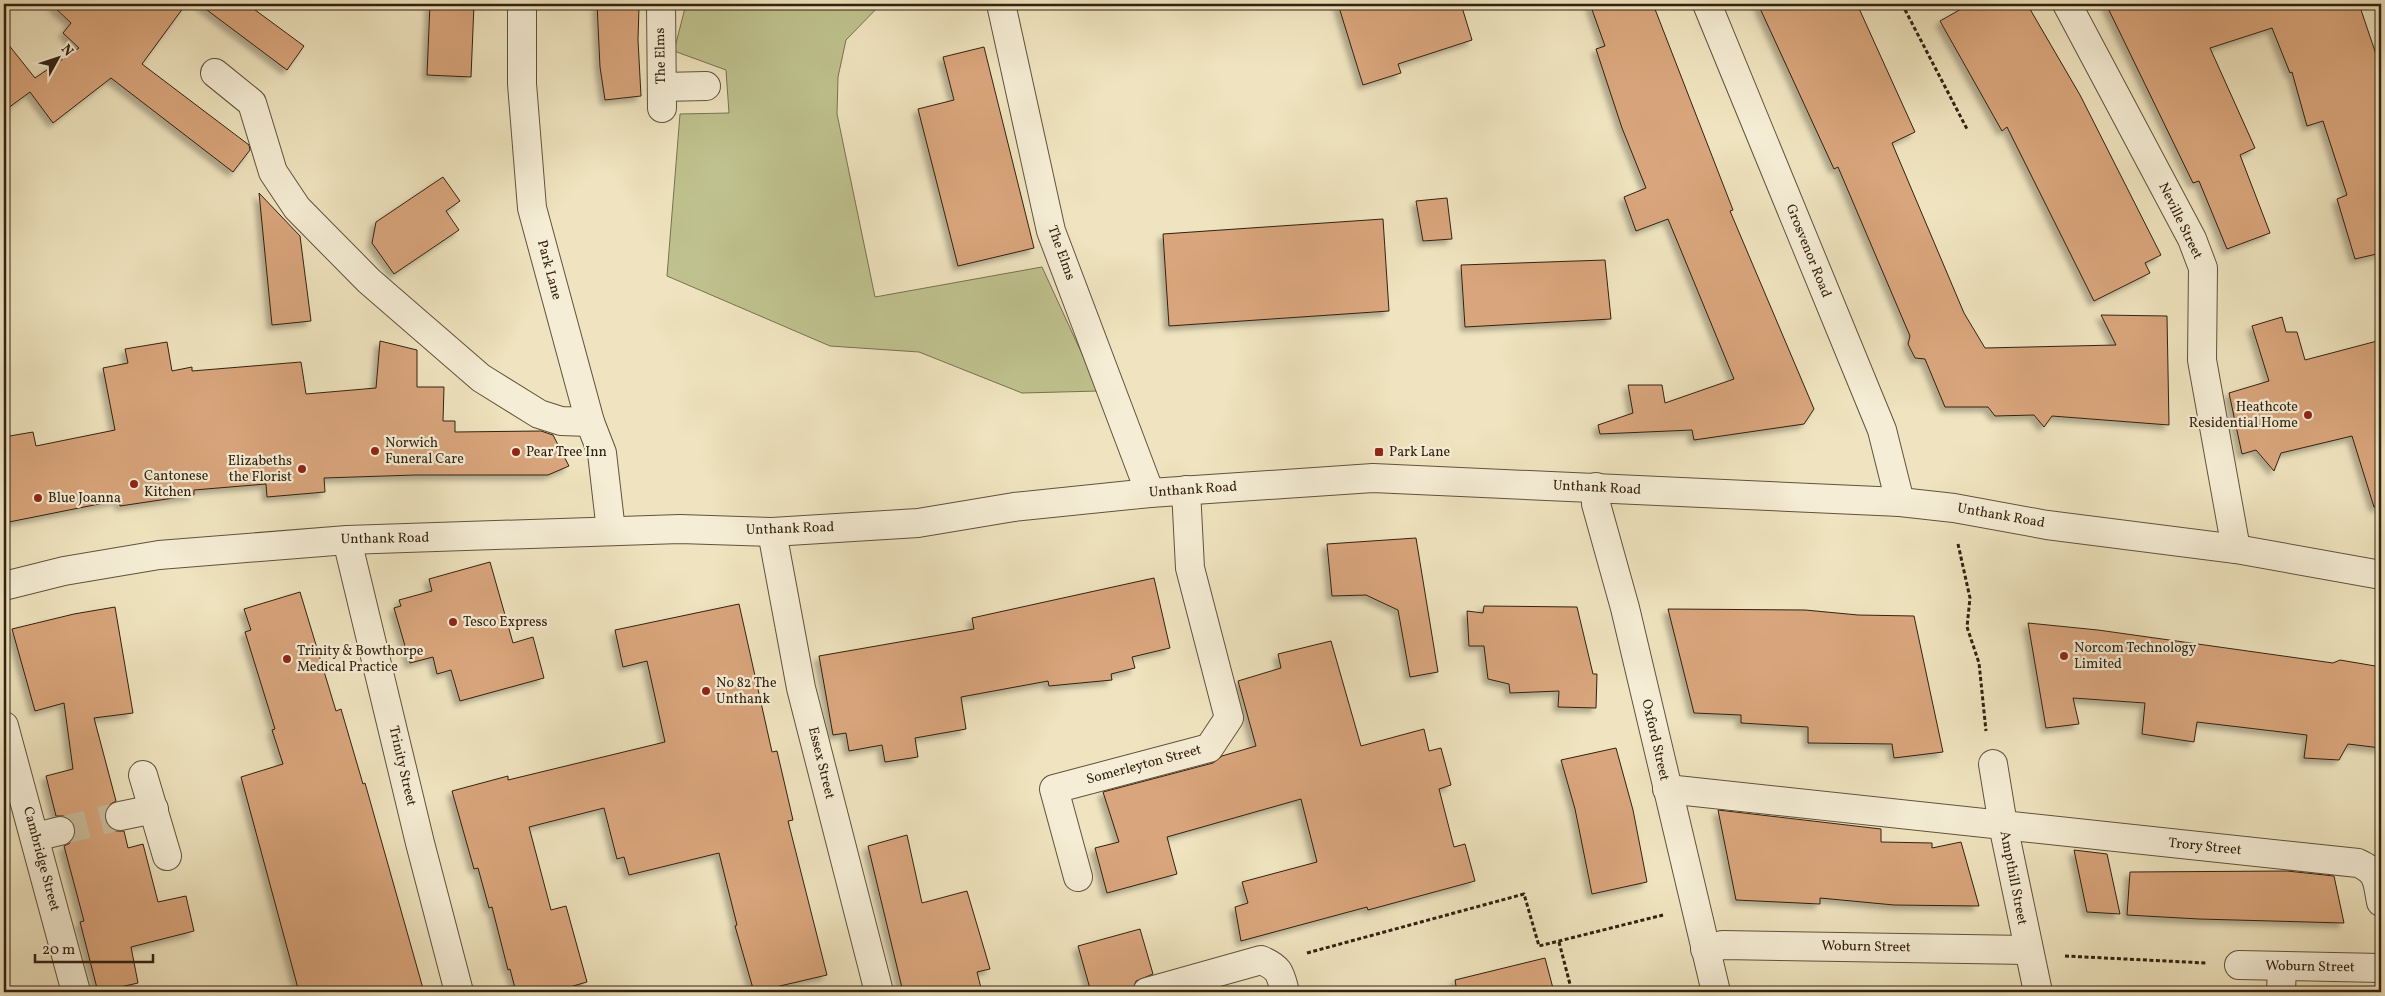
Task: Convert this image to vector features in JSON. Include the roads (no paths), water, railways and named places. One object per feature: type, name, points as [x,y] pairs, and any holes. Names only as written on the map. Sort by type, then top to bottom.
[{"type":"street","name":"Park Lane","points":[[522,4],[522,84],[532,208],[590,422],[602,453],[611,531]]},
{"type":"street","name":"The Elms","points":[[661,4],[662,97],[706,86]]},
{"type":"street","name":"The Elms","points":[[1001,4],[1052,231],[1150,493]]},
{"type":"street","name":"Grosvenor Road","points":[[1707,4],[1882,430],[1900,502]]},
{"type":"street","name":"Neville Street","points":[[2067,4],[2192,239],[2202,268],[2202,360],[2236,549]]},
{"type":"street","points":[[215,73],[252,103],[273,172],[297,208],[369,281],[481,378],[539,414],[561,421],[590,422]]},
{"type":"street","name":"Unthank Road","points":[[4,586],[64,571],[159,555],[348,540],[680,529],[772,532],[918,523],[1014,507],[1150,493],[1373,478],[1900,502],[1954,508],[2047,525],[2236,549],[2381,575]]},
{"type":"street","name":"Oxford Street","points":[[1596,487],[1596,504],[1625,608],[1716,992]]},
{"type":"street","name":"Somerleyton Street","points":[[1078,877],[1054,789],[1209,748],[1229,718],[1190,568],[1186,490]]},
{"type":"street","name":"Essex Street","points":[[772,532],[801,688],[879,992]]},
{"type":"street","name":"Trinity Street","points":[[348,540],[420,843],[459,992]]},
{"type":"street","name":"Cambridge Street","points":[[4,726],[48,834],[76,992]]},
{"type":"street","name":"Ampthill Street","points":[[1993,764],[2003,825],[2038,992]]},
{"type":"street","points":[[144,775],[167,856]]},
{"type":"street","name":"Trory Street","points":[[1667,789],[2358,863],[2370,868],[2377,878],[2381,902]]},
{"type":"street","points":[[120,816],[154,809]]},
{"type":"street","name":"Woburn Street","points":[[1705,950],[1723,945],[2028,950]]},
{"type":"street","points":[[1158,991],[1260,960],[1274,966],[1280,973],[1284,992]]},
{"type":"street","name":"Woburn Street","points":[[2239,965],[2281,979],[2381,968]]},
{"type":"tunnel","points":[[60,831],[120,816]]},
{"type":"place","name":"Heathcote Residential Home","points":[[2308,415]]},
{"type":"place","name":"Norwich Funeral Care","points":[[375,451]]},
{"type":"place","name":"Pear Tree Inn","points":[[516,452]]},
{"type":"place","name":"Park Lane","points":[[1379,452]]},
{"type":"place","name":"Elizabeths the Florist","points":[[302,469]]},
{"type":"place","name":"Cantonese Kitchen","points":[[134,484]]},
{"type":"place","name":"Blue Joanna","points":[[38,498]]},
{"type":"place","name":"Tesco Express","points":[[453,622]]},
{"type":"place","name":"Norcom Technology Limited","points":[[2064,656]]},
{"type":"place","name":"Trinity & Bowthorpe Medical Practice","points":[[287,659]]},
{"type":"place","name":"No 82 The Unthank","points":[[706,691]]}]
